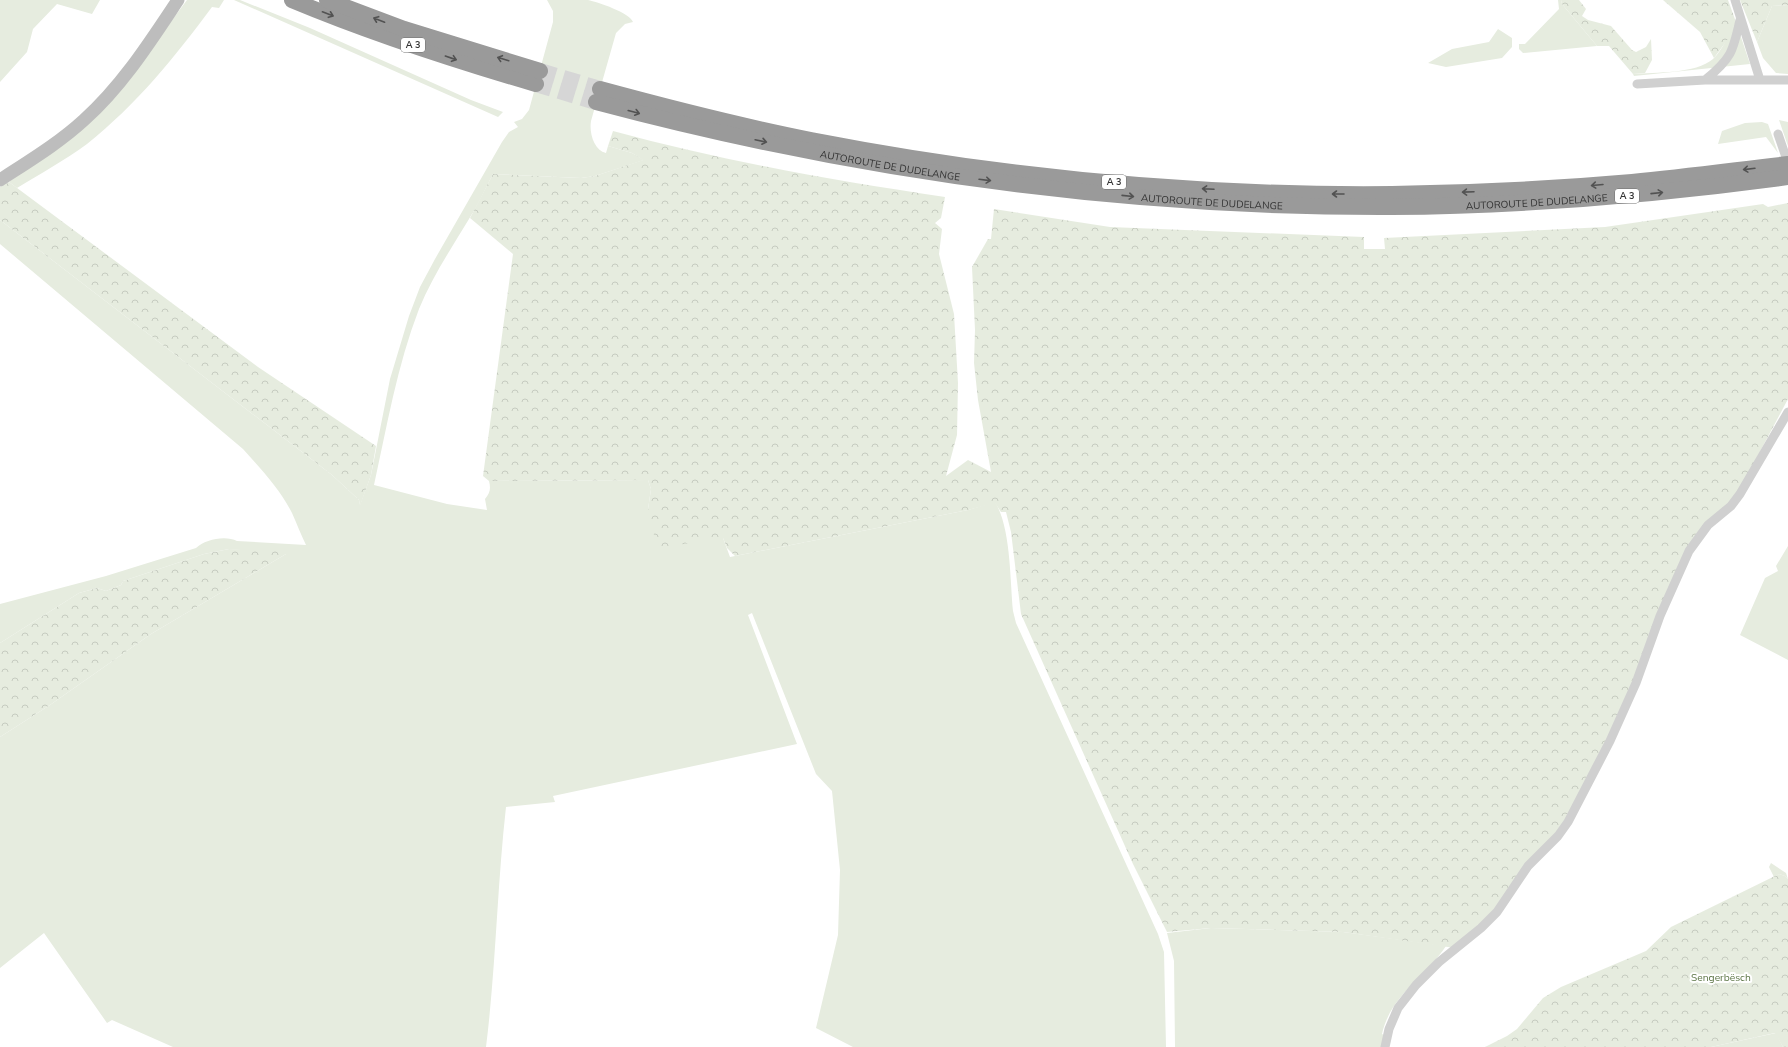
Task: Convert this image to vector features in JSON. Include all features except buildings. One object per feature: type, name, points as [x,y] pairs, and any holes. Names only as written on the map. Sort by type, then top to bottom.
[{"type":"highway","name":"A 3","points":[[292,0],[398,40],[485,69],[538,78],[327,0]]},
{"type":"highway","name":"AUTOROUTE DE DUDELANGE","points":[[1788,163],[1629,182],[1569,187],[1465,192],[1308,194],[1182,187],[1054,176],[881,152],[813,140],[598,96],[732,135],[886,166],[970,178],[1140,198],[1221,203],[1391,207],[1632,195],[1788,177]]},
{"type":"main road","points":[[0,180],[55,143],[85,119],[130,69],[178,0]]},
{"type":"street","points":[[1735,0],[1760,80]]},
{"type":"street","points":[[1705,80],[1718,69],[1730,55],[1741,19]]},
{"type":"street","points":[[1637,84],[1705,80],[1788,80]]},
{"type":"street","points":[[1778,134],[1788,163]]},
{"type":"street","points":[[1384,1047],[1389,1029],[1398,1008],[1439,962],[1481,928],[1497,912],[1528,866],[1558,836],[1568,822],[1610,741],[1636,683],[1660,616],[1689,551],[1708,525],[1731,506],[1740,494],[1788,412]]},
{"type":"green space","points":[[0,0],[100,0],[92,14],[57,4],[33,29],[27,52],[0,82]]},
{"type":"green space","points":[[187,0],[224,0],[219,8],[212,7],[154,80],[139,97],[105,129],[79,150],[17,188],[9,182],[121,88]]},
{"type":"green space","points":[[234,0],[240,0],[310,28],[471,100],[503,112],[498,117]]},
{"type":"green space","points":[[547,0],[593,1],[606,5],[626,15],[633,22],[625,24],[616,33],[591,121],[591,131],[595,145],[602,151],[606,153],[608,146],[632,153],[644,160],[595,176],[581,178],[493,174],[436,274],[419,309],[399,374],[374,485],[447,504],[487,510],[485,499],[490,491],[489,481],[648,480],[651,489],[648,509],[723,538],[730,557],[968,510],[995,502],[1000,513],[1007,540],[1013,611],[1016,623],[1158,934],[1164,952],[1166,1047],[853,1047],[816,1028],[838,935],[840,870],[832,791],[816,774],[752,613],[748,615],[797,744],[553,796],[555,802],[506,807],[486,1047],[173,1047],[112,1020],[107,1023],[44,933],[0,968],[0,737],[50,705],[151,634],[286,554],[229,549],[204,554],[123,581],[121,585],[106,591],[97,588],[79,593],[0,643],[0,604],[106,576],[196,548],[210,540],[227,538],[237,541],[306,545],[292,513],[282,496],[243,449],[0,244],[0,220],[332,475],[359,500],[360,505],[371,475],[390,379],[409,316],[420,287],[502,142],[509,132],[518,127],[514,122],[522,119],[529,110],[553,22],[553,11]]},
{"type":"green space","points":[[1558,0],[1561,0],[1562,4],[1597,46],[1523,53],[1519,49],[1519,44],[1525,44],[1559,9]]},
{"type":"green space","points":[[1561,0],[1579,0],[1586,9],[1582,16],[1588,20],[1611,26],[1632,50],[1636,52],[1646,47],[1651,39],[1652,60],[1645,73],[1633,74],[1609,46],[1597,46],[1562,4]]},
{"type":"green space","points":[[1663,0],[1728,0],[1736,22],[1728,39],[1714,58],[1700,32]]},
{"type":"green space","points":[[1740,0],[1788,0],[1788,5],[1772,6],[1757,42]]},
{"type":"green space","points":[[1788,5],[1788,74],[1776,73],[1763,58],[1757,42],[1772,6]]},
{"type":"green space","points":[[1736,22],[1750,64],[1634,76],[1633,74],[1686,70],[1706,64],[1720,51]]},
{"type":"green space","points":[[1498,29],[1512,38],[1512,47],[1502,58],[1446,67],[1428,63],[1452,49],[1489,42]]},
{"type":"green space","points":[[1779,120],[1788,122],[1788,146]]},
{"type":"green space","points":[[1762,122],[1768,124],[1778,153],[1766,137],[1718,144],[1722,131],[1745,123]]},
{"type":"green space","points":[[613,131],[737,161],[861,184],[945,197],[941,218],[935,223],[942,229],[939,254],[954,314],[958,383],[957,435],[946,476],[968,460],[991,472],[978,400],[974,363],[975,330],[972,267],[988,239],[991,239],[994,209],[1110,227],[1364,237],[1364,249],[1385,249],[1384,238],[1605,227],[1763,204],[1768,207],[1788,203],[1788,399],[1731,506],[1689,551],[1636,683],[1568,822],[1497,912],[1455,948],[1343,932],[1211,928],[1167,932],[1133,864],[1021,614],[1011,532],[1006,512],[1001,512],[995,503],[968,510],[735,556],[727,548],[723,538],[657,548],[648,509],[651,489],[648,480],[489,481],[483,476],[513,254],[470,218],[493,174],[581,178],[595,176],[643,160],[632,153],[608,146]]},
{"type":"green space","points":[[9,182],[258,367],[376,446],[371,475],[360,506],[359,500],[332,475],[0,220],[0,187]]},
{"type":"green space","points":[[1788,546],[1788,660],[1740,635],[1765,578],[1778,571],[1776,566]]},
{"type":"green space","points":[[229,549],[287,551],[286,554],[151,634],[50,705],[0,737],[0,643],[79,593],[97,588],[106,591],[121,585],[123,581],[204,554]]},
{"type":"green space","points":[[1771,863],[1786,873],[1788,879],[1779,874],[1774,877],[1769,867]]},
{"type":"green space","name":"Sengerbësch","points":[[1779,874],[1788,879],[1788,1047],[1783,1047],[1775,1033],[1711,1047],[1485,1047],[1517,1029],[1543,998],[1561,987],[1646,951],[1671,927]]},
{"type":"green space","points":[[1211,928],[1343,932],[1446,946],[1429,967],[1400,997],[1386,1021],[1382,1034],[1384,1035],[1381,1047],[1175,1047],[1174,961],[1167,933]]},
{"type":"green space","points":[[1776,1033],[1783,1047],[1711,1047]]},
{"type":"tunnel","points":[[540,71],[600,89]]},
{"type":"tunnel","points":[[536,84],[596,102]]}]
